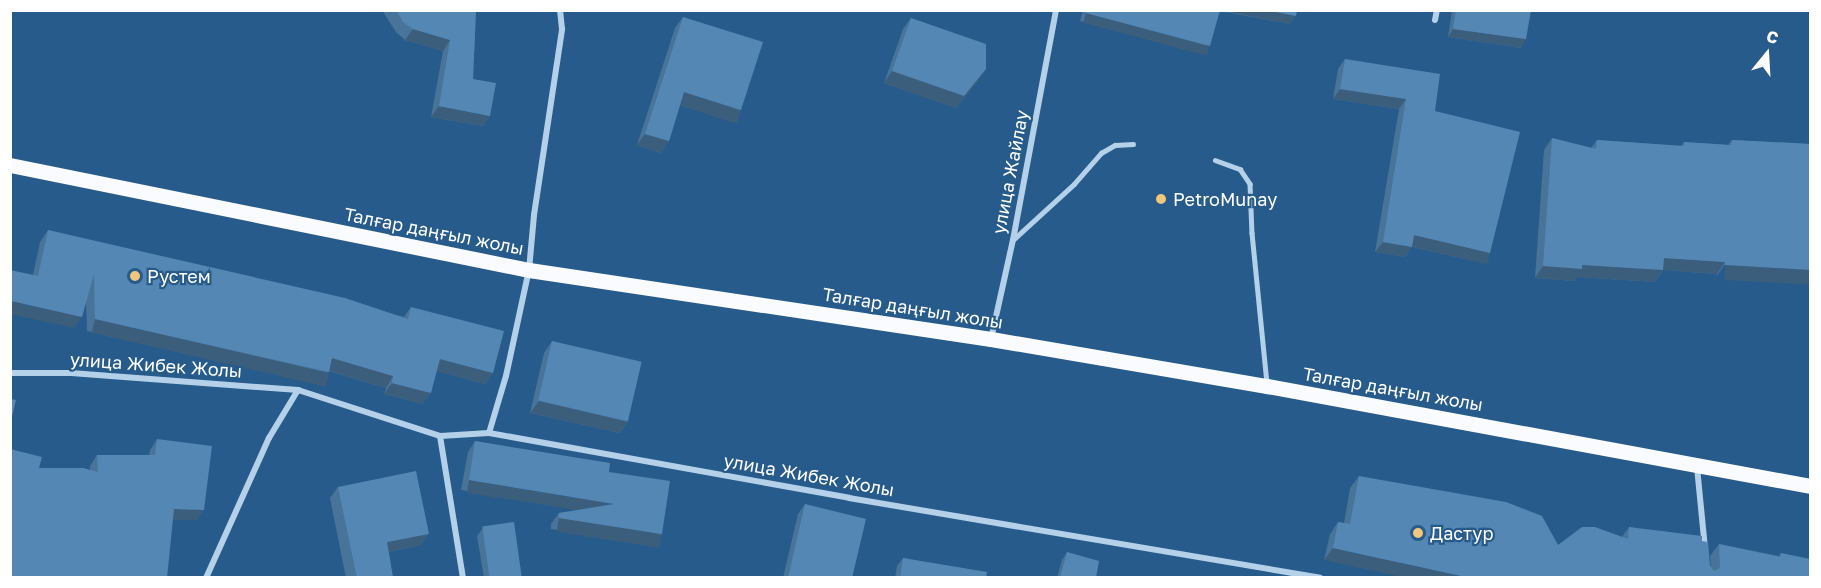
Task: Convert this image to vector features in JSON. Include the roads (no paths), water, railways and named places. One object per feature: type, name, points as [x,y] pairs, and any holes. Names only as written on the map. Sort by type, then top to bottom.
[{"type":"main road","name":"Талғар даңғыл жолы","points":[[10,165],[529,270],[991,339],[1697,463],[1810,486]]},
{"type":"street","points":[[489,434],[506,376],[529,270],[534,215],[562,29],[560,10]]},
{"type":"street","name":"улица Жайлау","points":[[991,339],[1013,240],[1056,10]]},
{"type":"street","points":[[1435,20],[1437,10]]},
{"type":"street","name":"улица Жибек Жолы","points":[[10,373],[71,373],[298,390],[440,436],[489,434],[1320,578]]},
{"type":"street","points":[[206,578],[269,438],[298,390]]},
{"type":"street","points":[[440,436],[463,578]]},
{"type":"street","points":[[1697,463],[1705,555]]},
{"type":"lane","points":[[1013,240],[1074,184],[1101,153],[1115,145],[1133,144]]},
{"type":"lane","points":[[1215,160],[1240,170],[1250,184],[1252,233],[1267,386]]},
{"type":"place","name":"PetroMunay","points":[[1161,199]]},
{"type":"place","name":"Рустем","points":[[135,276]]},
{"type":"place","name":"Дастур","points":[[1418,533]]}]
